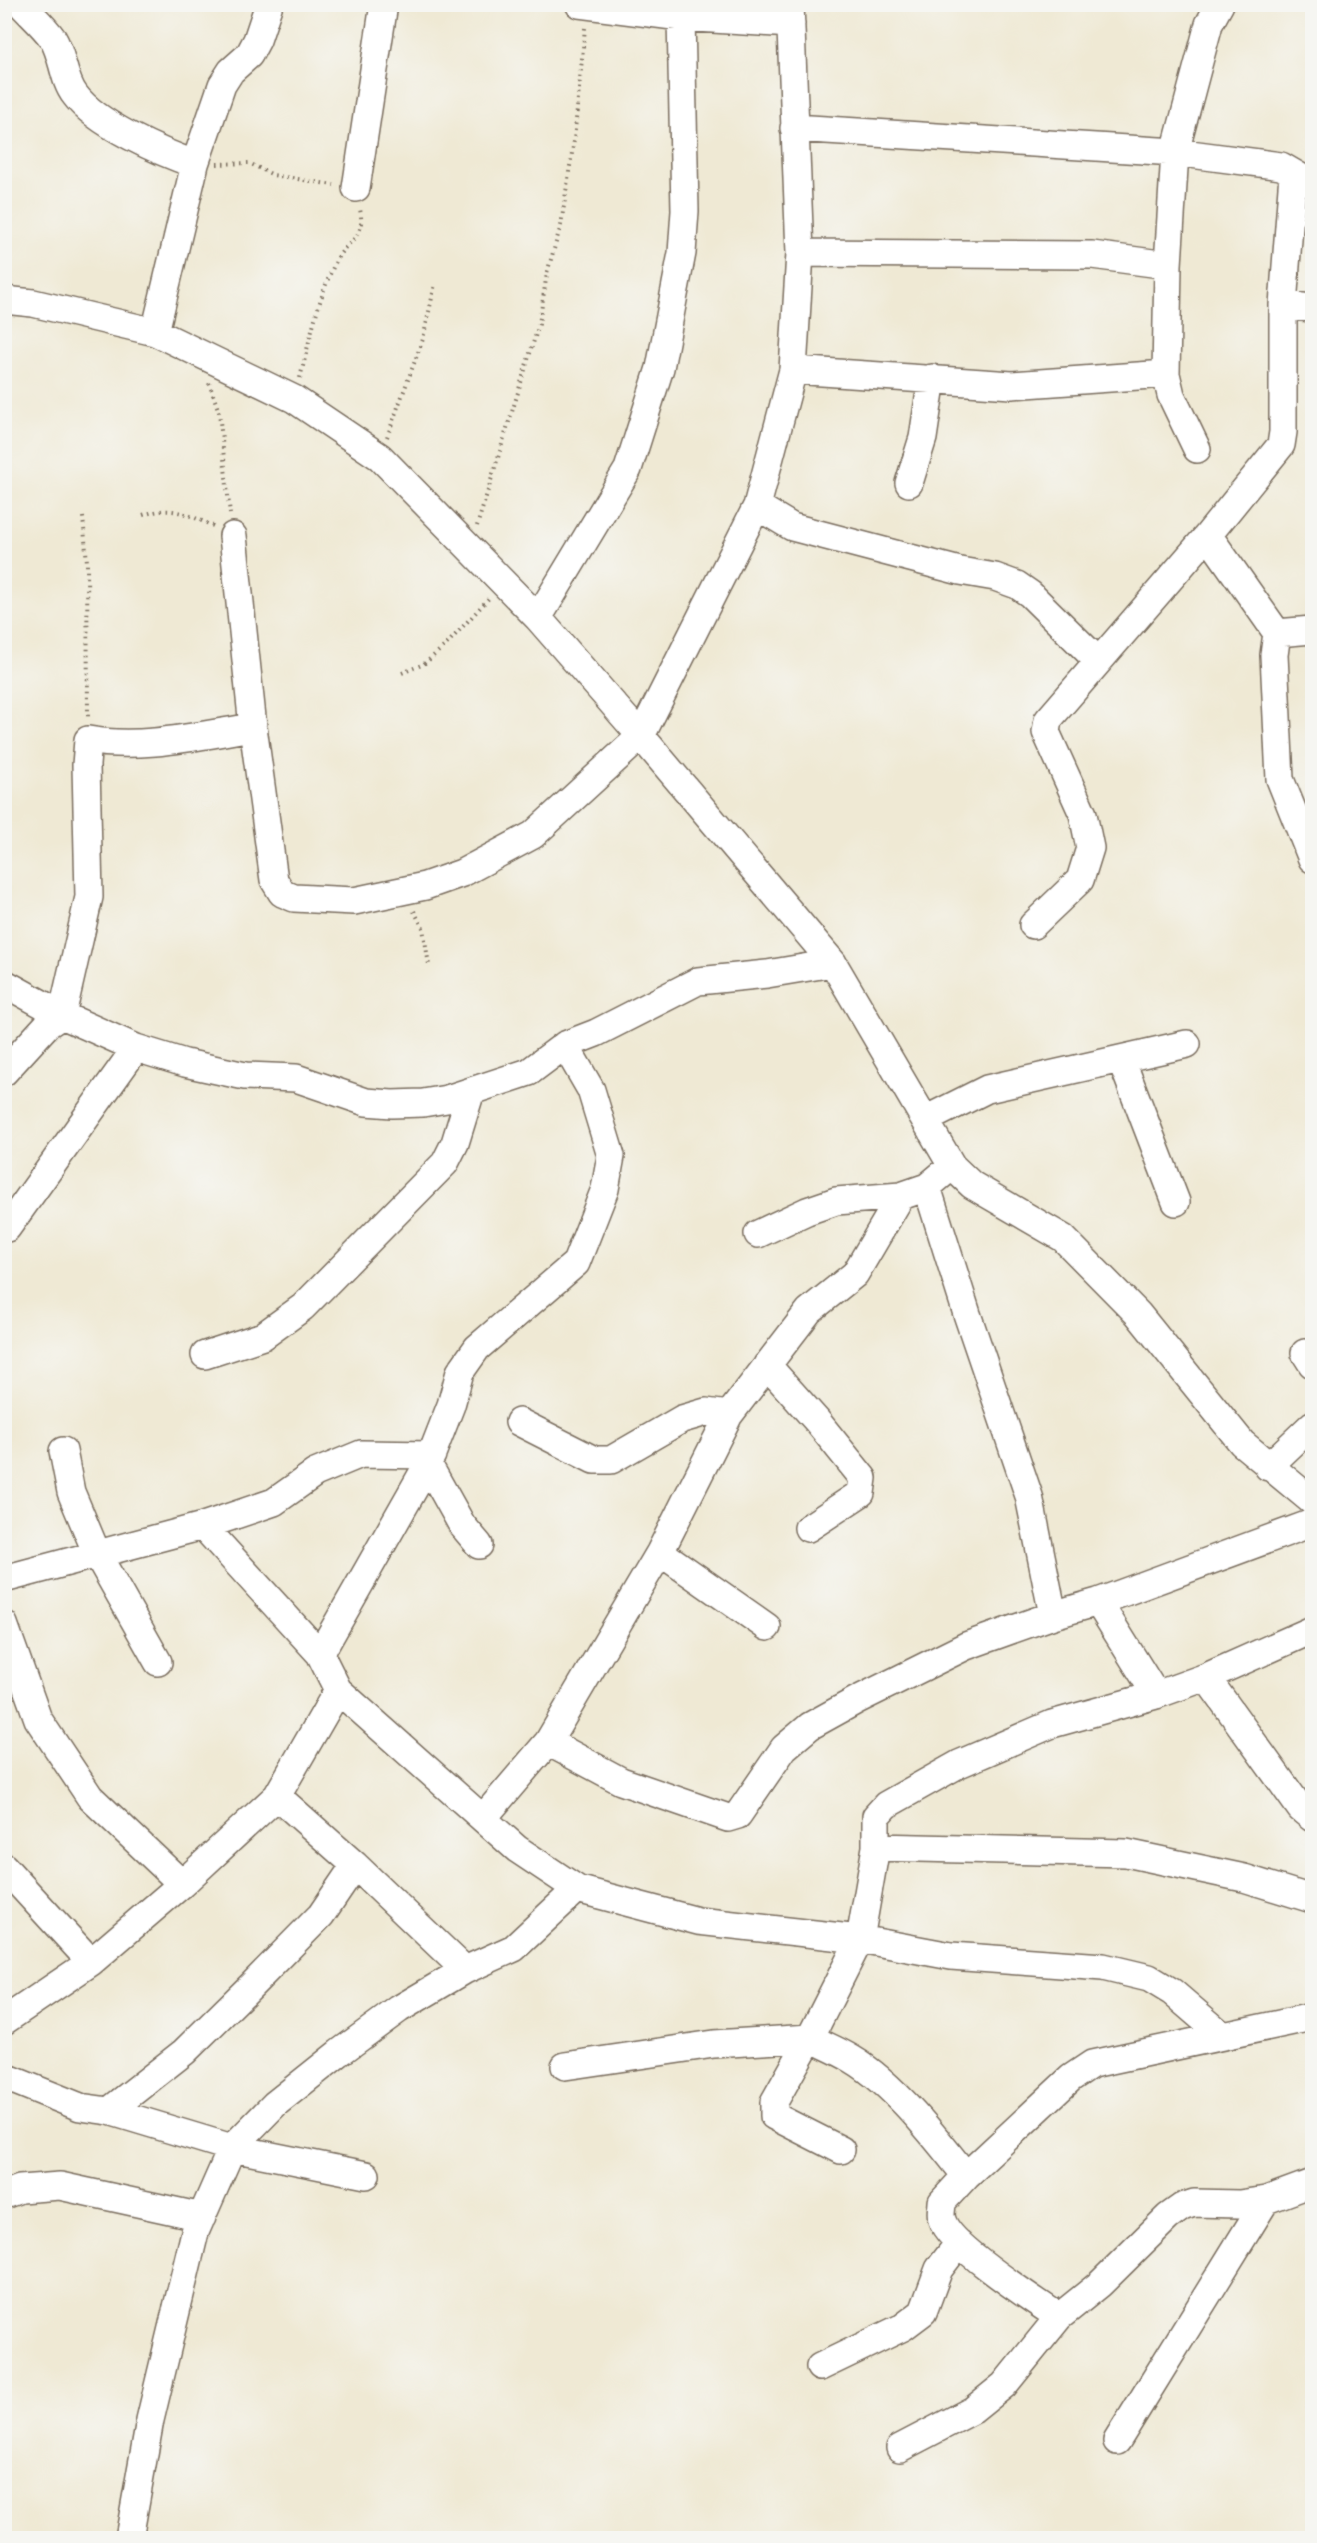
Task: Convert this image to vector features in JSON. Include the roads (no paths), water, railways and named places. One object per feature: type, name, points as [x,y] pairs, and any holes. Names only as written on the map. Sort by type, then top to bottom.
[{"type":"street","points":[[21,4],[53,40],[74,95],[89,109],[112,125],[168,155],[195,164]]},
{"type":"street","points":[[155,332],[195,164],[222,85],[231,71],[249,55],[257,40],[268,4]]},
{"type":"street","points":[[356,188],[384,4]]},
{"type":"street","points":[[1197,449],[1171,395],[1166,374],[1168,265],[1175,152],[1209,24],[1220,4]]},
{"type":"street","points":[[233,536],[253,727],[274,879],[282,893],[294,898],[354,901],[426,886],[462,873],[533,835],[641,736],[757,506],[793,370],[800,253],[791,14],[681,17],[583,5]]},
{"type":"street","points":[[538,618],[628,469],[660,368],[682,253],[685,211],[681,17]]},
{"type":"street","points":[[794,128],[1175,152],[1281,166],[1303,179],[1283,305],[1283,432],[1281,445],[1208,536],[1048,720],[1046,732],[1083,814],[1090,848],[1080,880],[1033,925]]},
{"type":"street","points":[[800,253],[1092,255],[1168,265]]},
{"type":"street","points":[[4,300],[33,303],[155,332],[294,399],[380,457],[538,618],[641,736],[832,963],[952,1166],[972,1185],[1063,1238],[1138,1314],[1242,1443],[1268,1467],[1312,1501]]},
{"type":"street","points":[[1283,305],[1312,308]]},
{"type":"street","points":[[793,370],[1012,385],[1166,374]]},
{"type":"street","points":[[909,483],[923,438],[932,378]]},
{"type":"street","points":[[757,506],[792,527],[960,571],[995,577],[1017,585],[1030,594],[1098,661]]},
{"type":"street","points":[[1208,536],[1277,633],[1274,655],[1280,780],[1312,859]]},
{"type":"street","points":[[1277,633],[1312,630]]},
{"type":"street","points":[[4,1072],[47,1025],[62,1015],[89,897],[86,765],[88,740],[160,741],[253,727]]},
{"type":"street","points":[[4,983],[62,1015],[136,1048],[185,1063],[245,1076],[296,1078],[366,1102],[423,1103],[447,1099],[529,1072],[565,1046],[596,1033],[698,981],[767,974],[832,963]]},
{"type":"street","points":[[925,1120],[987,1089],[1187,1044]]},
{"type":"street","points":[[320,1654],[430,1460],[451,1405],[460,1372],[477,1348],[576,1263],[605,1189],[610,1156],[591,1090],[565,1046]]},
{"type":"street","points":[[7,1228],[136,1048]]},
{"type":"street","points":[[1120,1059],[1176,1202]]},
{"type":"street","points":[[205,1355],[263,1336],[303,1307],[445,1163],[455,1143],[471,1091]]},
{"type":"street","points":[[758,1234],[807,1211],[836,1201],[902,1196],[927,1187],[952,1166]]},
{"type":"street","points":[[927,1187],[967,1314],[1029,1496],[1053,1615]]},
{"type":"street","points":[[484,1817],[548,1742],[660,1552],[729,1415],[809,1311],[855,1274],[902,1196]]},
{"type":"street","points":[[767,1365],[817,1421],[863,1478],[861,1493],[808,1528]]},
{"type":"street","points":[[519,1422],[594,1460],[611,1460],[682,1419],[706,1412],[729,1415]]},
{"type":"street","points":[[1268,1467],[1312,1425]]},
{"type":"street","points":[[63,1451],[71,1492],[97,1554],[158,1662]]},
{"type":"street","points":[[4,1579],[203,1526],[274,1502],[315,1473],[361,1454],[430,1460]]},
{"type":"street","points":[[430,1460],[462,1525],[479,1545]]},
{"type":"street","points":[[548,1742],[621,1781],[728,1818],[738,1815],[784,1748],[810,1726],[857,1700],[966,1646],[1053,1615],[1098,1602],[1312,1523]]},
{"type":"street","points":[[203,1526],[320,1654],[338,1690],[484,1817],[517,1849],[577,1889],[698,1922],[860,1939],[951,1956],[1103,1967],[1149,1978],[1172,1992],[1222,2035]]},
{"type":"street","points":[[660,1552],[767,1627]]},
{"type":"street","points":[[1098,1602],[1156,1695]]},
{"type":"street","points":[[4,1624],[38,1719],[90,1797],[182,1884]]},
{"type":"street","points":[[841,2150],[774,2116],[774,2102],[810,2038],[860,1939],[876,1847],[876,1816],[886,1805],[958,1764],[1052,1724],[1156,1695],[1206,1677],[1312,1630]]},
{"type":"street","points":[[1206,1677],[1301,1809],[1312,1818]]},
{"type":"street","points":[[4,2021],[91,1962],[182,1884],[277,1796],[338,1690]]},
{"type":"street","points":[[277,1796],[465,1970]]},
{"type":"street","points":[[876,1847],[1126,1853],[1244,1878],[1312,1899]]},
{"type":"street","points":[[109,2110],[184,2052],[252,1985],[321,1915],[354,1865]]},
{"type":"street","points":[[4,1866],[91,1962]]},
{"type":"street","points":[[129,2538],[150,2420],[195,2232],[232,2148],[274,2104],[339,2054],[399,2009],[465,1970],[514,1948],[577,1889]]},
{"type":"street","points":[[1059,2317],[1011,2284],[959,2243],[942,2220],[942,2202],[966,2176],[1071,2078],[1092,2064],[1312,2017]]},
{"type":"street","points":[[565,2066],[714,2044],[810,2038],[853,2060],[874,2075],[929,2129],[966,2176]]},
{"type":"street","points":[[6,2078],[80,2107],[109,2110],[232,2148],[366,2175]]},
{"type":"street","points":[[900,2448],[973,2410],[1004,2385],[1059,2317],[1093,2290],[1168,2217],[1182,2207],[1194,2202],[1239,2204],[1266,2200],[1312,2184]]},
{"type":"street","points":[[4,2195],[20,2189],[60,2186],[202,2217]]},
{"type":"street","points":[[1117,2441],[1266,2200]]},
{"type":"street","points":[[820,2367],[903,2327],[923,2312],[939,2269],[959,2243]]}]
